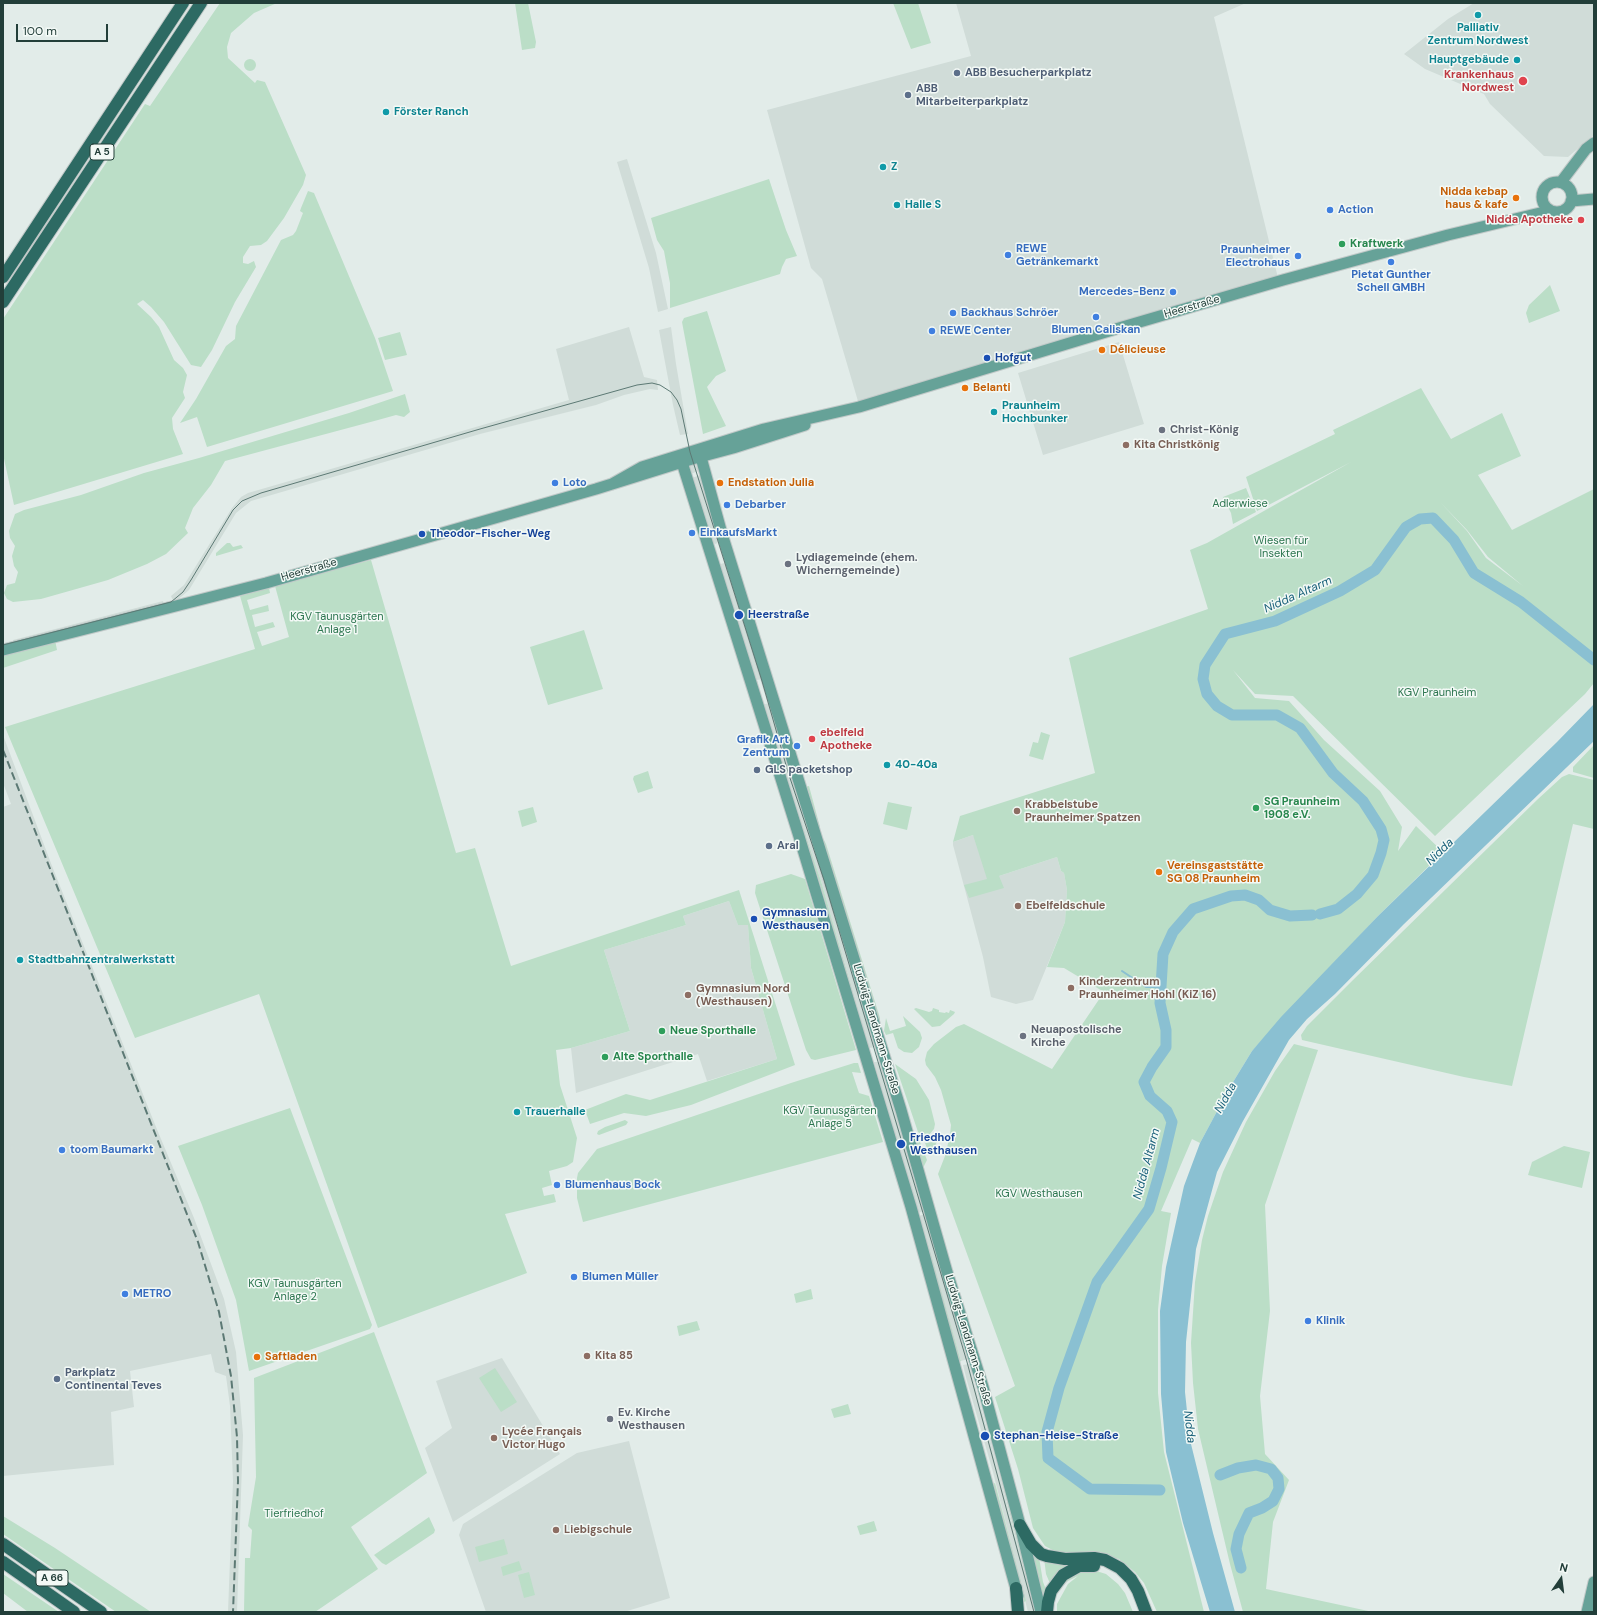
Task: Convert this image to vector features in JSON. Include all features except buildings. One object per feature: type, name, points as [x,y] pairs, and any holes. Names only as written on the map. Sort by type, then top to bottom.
[{"type":"highway","name":"A 5","points":[[3,276],[183,3]]},
{"type":"highway","name":"A 5","points":[[3,302],[201,3]]},
{"type":"highway","points":[[1020,1525],[1031,1544],[1041,1554],[1065,1559],[1094,1558],[1105,1560],[1120,1568],[1131,1579],[1138,1591],[1146,1612]]},
{"type":"highway","name":"A 66","points":[[3,1544],[101,1612]]},
{"type":"highway","name":"A 66","points":[[3,1562],[74,1612]]},
{"type":"highway","points":[[1047,1612],[1051,1591],[1057,1580],[1070,1570],[1088,1565],[1108,1569],[1117,1575],[1132,1595],[1137,1612]]},
{"type":"highway","points":[[1016,1588],[1018,1612]]},
{"type":"main road","points":[[1515,220],[1530,212],[1541,200],[1544,191],[1550,184],[1561,182],[1586,149],[1594,143]]},
{"type":"main road","points":[[1541,200],[1543,205],[1551,212],[1564,210],[1571,202],[1572,197],[1570,188],[1561,182]]},
{"type":"main road","points":[[1571,202],[1594,199]]},
{"type":"main road","name":"Heerstraße","points":[[3,650],[270,582],[612,484],[700,453],[733,448],[828,418],[835,413],[1283,280],[1448,235],[1540,213],[1551,212]]},
{"type":"main road","name":"Ludwig-Landmann-Straße","points":[[700,453],[722,534],[882,1046],[947,1272],[983,1387],[1020,1525],[1041,1612]]},
{"type":"main road","name":"Ludwig-Landmann-Straße","points":[[681,459],[798,833],[911,1207],[1023,1612]]},
{"type":"main road","points":[[1587,1612],[1594,1582]]},
{"type":"shaded area","points":[[956,3],[1246,3],[1214,17],[1279,282],[860,408],[822,279],[811,268],[767,110],[971,56]]},
{"type":"shaded area","name":"Krankenhaus Nordwest","points":[[1474,3],[1594,3],[1594,135],[1568,157],[1544,156],[1490,104],[1484,94],[1425,69],[1404,54],[1448,19]]},
{"type":"shaded area","points":[[627,159],[656,253],[668,309],[658,312],[649,268],[617,162]]},
{"type":"shaded area","points":[[629,327],[644,377],[657,380],[658,390],[650,389],[624,395],[596,405],[480,434],[251,501],[236,513],[189,590],[174,603],[171,596],[184,585],[232,508],[241,497],[248,493],[569,400],[556,349]]},
{"type":"shaded area","points":[[671,327],[688,434],[680,435],[659,330]]},
{"type":"shaded area","points":[[1119,342],[1144,424],[1043,455],[1018,373]]},
{"type":"shaded area","points":[[695,463],[699,471],[690,474],[690,465]]},
{"type":"shaded area","points":[[700,475],[719,538],[716,544],[712,543],[692,478]]},
{"type":"shaded area","points":[[728,562],[763,679],[757,680],[758,684],[754,685],[717,565]]},
{"type":"shaded area","points":[[163,601],[164,607],[14,644],[13,640]]},
{"type":"shaded area","points":[[769,703],[876,1047],[869,1048],[821,881],[762,705]]},
{"type":"shaded area","points":[[3,735],[52,866],[194,1218],[224,1299],[236,1352],[243,1435],[237,1612],[228,1612],[233,1481],[230,1406],[226,1376],[215,1372],[211,1354],[130,1371],[134,1407],[111,1412],[114,1465],[3,1476],[3,807],[11,804],[3,783]]},
{"type":"shaded area","name":"Ebelfeldschule","points":[[973,835],[999,876],[1057,857],[1061,871],[1064,873],[1067,890],[1065,922],[1033,1000],[1016,1004],[991,997],[983,957],[953,845],[953,842]]},
{"type":"shaded area","name":"Gymnasium Nord (Westhausen)","points":[[729,901],[738,925],[748,924],[751,968],[777,1059],[707,1081],[698,1054],[576,1093],[571,1048],[630,1031],[604,950],[686,925],[683,916]]},
{"type":"shaded area","points":[[874,1062],[881,1062],[924,1211],[918,1213]]},
{"type":"shaded area","points":[[925,1214],[968,1359],[961,1361],[919,1216]]},
{"type":"shaded area","name":"Lycée Français Victor Hugo","points":[[502,1358],[560,1454],[453,1522],[425,1448],[452,1428],[436,1381]]},
{"type":"shaded area","points":[[969,1364],[999,1472],[1035,1612],[1028,1612],[993,1472],[963,1365]]},
{"type":"shaded area","name":"Liebigschule","points":[[629,1441],[670,1598],[624,1612],[486,1612],[459,1535],[463,1524],[577,1453]]},
{"type":"green space","points":[[220,3],[277,3],[254,13],[231,33],[227,47],[228,58],[255,83],[257,80],[265,82],[306,175],[303,185],[284,218],[267,241],[261,245],[250,246],[243,257],[243,263],[248,264],[254,261],[256,267],[235,302],[212,350],[201,367],[191,365],[164,322],[151,307],[143,300],[137,304],[159,327],[174,360],[183,368],[187,375],[183,392],[185,398],[172,418],[173,429],[183,454],[14,505],[3,454],[3,319],[145,104],[150,106]]},
{"type":"green space","points":[[515,3],[528,3],[536,42],[535,48],[522,50]]},
{"type":"green space","points":[[893,3],[918,3],[931,43],[911,49]]},
{"type":"green space","points":[[250,59],[254,61],[256,65],[254,69],[250,71],[246,69],[244,65],[246,61]]},
{"type":"green space","points":[[769,179],[786,230],[797,256],[786,259],[780,274],[670,308],[670,283],[664,251],[657,240],[651,218]]},
{"type":"green space","points":[[308,191],[314,193],[375,338],[393,391],[207,447],[197,417],[180,423],[196,399],[226,346],[235,339],[236,326],[281,240],[293,235],[296,231],[303,213],[300,211]]},
{"type":"green space","points":[[1550,285],[1560,311],[1529,323],[1526,313],[1529,305]]},
{"type":"green space","points":[[707,311],[726,371],[716,376],[707,387],[726,426],[703,434],[682,322],[684,318]]},
{"type":"green space","points":[[400,332],[407,355],[385,360],[378,338]]},
{"type":"green space","points":[[1421,388],[1451,439],[1502,413],[1521,456],[1478,475],[1512,530],[1594,489],[1594,683],[1585,694],[1435,836],[1293,696],[1255,694],[1233,670],[1255,698],[1289,701],[1324,740],[1380,791],[1402,827],[1398,851],[1416,826],[1443,852],[1378,916],[1252,1051],[1230,1087],[1200,1143],[1192,1139],[1161,1211],[1171,1213],[1162,1266],[1158,1310],[1158,1393],[1164,1452],[1204,1612],[1157,1612],[1144,1583],[1135,1572],[1119,1559],[1111,1557],[1060,1554],[1045,1546],[1033,1528],[1018,1469],[995,1397],[1015,1386],[938,1174],[945,1156],[951,1125],[941,1090],[935,1077],[926,1065],[925,1060],[927,1052],[934,1044],[956,1027],[964,1024],[1052,1069],[1104,992],[1064,968],[1047,967],[1065,922],[1067,890],[1064,873],[1061,871],[1057,857],[999,876],[1004,888],[969,898],[964,885],[987,879],[973,835],[953,842],[960,816],[1095,773],[1069,658],[1208,609],[1190,550],[1207,543],[1351,462],[1257,511],[1246,477],[1335,434],[1333,430]],"holes":[[[1440,502],[1467,530],[1488,557],[1523,586],[1486,558],[1467,531]]]},
{"type":"green space","points":[[405,394],[410,412],[404,417],[396,415],[225,461],[211,485],[193,508],[185,528],[188,533],[166,554],[147,564],[108,580],[41,599],[13,602],[7,599],[4,593],[7,585],[15,583],[18,572],[14,566],[12,556],[15,546],[10,538],[9,531],[15,514],[24,510],[81,495],[144,473],[349,413]]},
{"type":"green space","name":"Adlerwiese","points":[[1246,488],[1256,512],[1233,524],[1231,513],[1223,497]]},
{"type":"green space","points":[[227,543],[230,543],[233,547],[241,545],[243,548],[216,556],[216,553]]},
{"type":"green space","name":"KGV Taunusgärten Anlage 1","points":[[371,560],[456,853],[475,848],[511,966],[739,890],[795,1065],[691,1105],[646,1116],[624,1113],[590,1124],[585,1110],[626,1094],[650,1100],[777,1059],[751,968],[748,925],[738,925],[729,901],[683,916],[686,925],[604,950],[630,1031],[571,1048],[556,1050],[560,1085],[577,1138],[573,1162],[567,1166],[549,1171],[552,1185],[542,1188],[544,1196],[554,1194],[556,1202],[505,1214],[527,1273],[378,1328],[259,994],[135,1038],[5,727],[255,649],[240,596],[269,588],[270,593],[247,600],[250,610],[268,605],[269,611],[252,615],[255,627],[273,622],[275,627],[257,632],[262,646],[289,637],[275,586]]},
{"type":"green space","points":[[584,630],[603,689],[548,705],[530,647]]},
{"type":"green space","points":[[55,640],[57,650],[3,668],[3,654]]},
{"type":"green space","points":[[762,705],[821,881],[869,1048],[867,1048],[822,891]]},
{"type":"green space","points":[[1041,732],[1050,735],[1043,760],[1029,756],[1033,742],[1038,743]]},
{"type":"green space","points":[[1594,745],[1594,778],[1573,772],[1573,767]]},
{"type":"green space","points":[[648,771],[653,788],[638,793],[633,779],[634,776]]},
{"type":"green space","points":[[1569,774],[1594,780],[1594,829],[1573,824],[1512,1086],[1464,1077],[1302,1040],[1301,1035],[1307,1026],[1353,980],[1538,799],[1562,777]]},
{"type":"green space","points":[[809,786],[820,827],[817,828],[805,787]]},
{"type":"green space","points":[[888,802],[912,807],[907,830],[883,824]]},
{"type":"green space","points":[[533,807],[537,822],[522,827],[518,811]]},
{"type":"green space","points":[[822,839],[826,844],[880,1018],[880,1024]]},
{"type":"green space","points":[[791,874],[805,879],[856,1050],[815,1060],[811,1059],[806,1050],[755,893],[756,885]]},
{"type":"green space","points":[[916,1008],[929,1012],[932,1011],[933,1008],[939,1010],[939,1012],[949,1013],[950,1010],[955,1012],[940,1026],[932,1027],[914,1009]]},
{"type":"green space","points":[[903,1016],[920,1032],[922,1038],[919,1047],[912,1053],[904,1052],[898,1048],[893,1033],[886,1035],[884,1031],[886,1018],[890,1031],[906,1026]]},
{"type":"green space","points":[[1294,1044],[1318,1050],[1265,1205],[1270,1311],[1260,1396],[1265,1454],[1289,1480],[1273,1522],[1266,1589],[1373,1612],[1243,1612],[1198,1429],[1193,1383],[1191,1343],[1195,1282],[1202,1240],[1208,1216],[1223,1172],[1246,1122],[1275,1071]]},
{"type":"green space","name":"KGV Taunusgärten Anlage 5","points":[[854,1063],[858,1063],[861,1073],[852,1072],[859,1093],[869,1096],[883,1142],[583,1222],[577,1198],[577,1178],[578,1173],[597,1149]]},
{"type":"green space","points":[[895,1064],[916,1079],[929,1100],[935,1124],[934,1129],[929,1135],[922,1135],[918,1132]]},
{"type":"green space","name":"KGV Taunusgärten Anlage 2","points":[[290,1108],[372,1325],[370,1329],[249,1371],[236,1300],[202,1205],[178,1146]]},
{"type":"green space","points":[[625,1120],[628,1122],[626,1125],[599,1135],[597,1134],[598,1131],[605,1127]]},
{"type":"green space","points":[[936,1139],[938,1140],[930,1155],[925,1143],[933,1142]]},
{"type":"green space","points":[[914,1140],[920,1142],[927,1160],[923,1168]]},
{"type":"green space","points":[[1564,1146],[1590,1152],[1582,1188],[1528,1175],[1532,1162]]},
{"type":"green space","points":[[918,1220],[920,1220],[932,1258],[961,1361],[959,1362]]},
{"type":"green space","points":[[811,1289],[813,1299],[796,1303],[794,1294]]},
{"type":"green space","points":[[697,1321],[700,1330],[679,1336],[677,1326]]},
{"type":"green space","name":"Tierfriedhof","points":[[374,1332],[427,1473],[351,1527],[378,1569],[315,1612],[244,1612],[245,1558],[250,1558],[252,1530],[248,1526],[256,1477],[254,1378]]},
{"type":"green space","points":[[495,1368],[517,1402],[501,1412],[479,1378]]},
{"type":"green space","points":[[848,1404],[851,1414],[834,1418],[831,1409]]},
{"type":"green space","points":[[1004,1481],[1037,1612],[1035,1612],[1002,1482]]},
{"type":"green space","points":[[995,1483],[1026,1601],[1024,1602],[997,1501],[993,1484]]},
{"type":"green space","points":[[3,1516],[55,1548],[151,1612],[116,1612],[3,1534]]},
{"type":"green space","points":[[429,1517],[435,1530],[434,1533],[386,1565],[374,1555]]},
{"type":"green space","points":[[874,1521],[877,1531],[860,1535],[857,1526]]},
{"type":"green space","points":[[504,1539],[508,1554],[479,1562],[475,1547]]},
{"type":"green space","points":[[1028,1547],[1039,1557],[1043,1582],[1047,1592],[1045,1603]]},
{"type":"green space","points":[[1044,1558],[1058,1562],[1093,1560],[1113,1566],[1123,1574],[1131,1584],[1143,1612],[1140,1612],[1130,1586],[1113,1569],[1100,1563],[1093,1562],[1075,1564],[1059,1574],[1051,1586],[1046,1574]]},
{"type":"green space","points":[[519,1561],[522,1570],[503,1576],[501,1567]]},
{"type":"green space","points":[[1093,1570],[1106,1574],[1118,1584],[1125,1593],[1133,1612],[1057,1612],[1057,1604],[1068,1584],[1078,1576],[1068,1581],[1056,1592],[1060,1585],[1078,1571]]},
{"type":"green space","points":[[529,1572],[535,1595],[524,1598],[518,1575]]},
{"type":"green space","points":[[3,1574],[59,1612],[28,1612],[3,1593]]},
{"type":"water","name":"Nidda","points":[[1594,704],[1594,741],[1404,924],[1335,994],[1307,1019],[1289,1040],[1243,1121],[1217,1172],[1196,1249],[1186,1342],[1185,1392],[1190,1440],[1213,1533],[1235,1612],[1210,1612],[1183,1523],[1166,1452],[1161,1394],[1160,1311],[1166,1267],[1184,1186],[1200,1143],[1230,1087],[1252,1051],[1281,1017],[1378,916],[1557,742]]},
{"type":"waterway","name":"Nidda Altarm","points":[[1320,914],[1338,909],[1357,894],[1373,875],[1384,840],[1381,829],[1363,801],[1333,773],[1300,728],[1277,715],[1232,715],[1217,706],[1207,694],[1203,679],[1205,665],[1225,634],[1275,621],[1340,591],[1375,570],[1406,527],[1420,519],[1433,518],[1454,540],[1474,573],[1521,602],[1594,660]]},
{"type":"waterway","name":"Nidda Altarm","points":[[1160,1490],[1090,1489],[1048,1458],[1047,1432],[1059,1388],[1097,1282],[1149,1209],[1161,1168],[1172,1122],[1167,1111],[1150,1096],[1144,1082],[1152,1067],[1166,1047],[1166,1030],[1160,1003],[1163,954],[1173,932],[1193,909],[1231,896],[1245,895],[1259,900],[1270,910],[1290,916],[1312,915]]},
{"type":"waterway","points":[[1122,971],[1146,987]]},
{"type":"waterway","points":[[1147,987],[1161,987]]},
{"type":"waterway","name":"Nidda Altarm","points":[[1220,1475],[1238,1468],[1256,1465],[1271,1469],[1278,1478],[1279,1489],[1273,1501],[1262,1508],[1249,1513],[1239,1534],[1236,1549],[1241,1568]]},
{"type":"tram line","points":[[3,645],[171,602],[183,592],[233,510],[242,501],[261,493],[637,385],[652,383],[660,385],[671,392],[681,409],[690,452],[762,681],[788,772],[824,880],[967,1362],[1034,1612]]},
{"type":"railway","points":[[3,750],[198,1242],[219,1312],[231,1376],[237,1437],[238,1481],[233,1612]]},
{"type":"place","name":"Palliativ Zentrum Nordwest","points":[[1478,15]]},
{"type":"place","name":"Hauptgebäude","points":[[1517,60]]},
{"type":"place","name":"ABB Besucherparkplatz","points":[[957,73]]},
{"type":"place","name":"Krankenhaus Nordwest","points":[[1523,81]]},
{"type":"place","name":"ABB Mitarbeiterparkplatz","points":[[908,95]]},
{"type":"place","name":"Förster Ranch","points":[[386,112]]},
{"type":"place","name":"Z","points":[[883,167]]},
{"type":"place","name":"Nidda kebap haus & kafe","points":[[1516,198]]},
{"type":"place","name":"Halle S","points":[[897,205]]},
{"type":"place","name":"Action","points":[[1330,210]]},
{"type":"place","name":"Nidda Apotheke","points":[[1581,220]]},
{"type":"place","name":"Kraftwerk","points":[[1342,244]]},
{"type":"place","name":"REWE Getränkemarkt","points":[[1008,255]]},
{"type":"place","name":"Praunheimer Electrohaus","points":[[1298,256]]},
{"type":"place","name":"Pietat Gunther Schell GMBH","points":[[1391,262]]},
{"type":"place","name":"Mercedes-Benz","points":[[1173,292]]},
{"type":"place","name":"Backhaus Schröer","points":[[953,313]]},
{"type":"place","name":"Blumen Caliskan","points":[[1096,317]]},
{"type":"place","name":"REWE Center","points":[[932,331]]},
{"type":"place","name":"Délicieuse","points":[[1102,350]]},
{"type":"place","name":"Hofgut","points":[[987,358]]},
{"type":"place","name":"Belanti","points":[[965,388]]},
{"type":"place","name":"Praunheim Hochbunker","points":[[994,412]]},
{"type":"place","name":"Christ-König","points":[[1162,430]]},
{"type":"place","name":"Kita Christkönig","points":[[1126,445]]},
{"type":"place","name":"Loto","points":[[555,483]]},
{"type":"place","name":"Endstation Julia","points":[[720,483]]},
{"type":"place","name":"Debarber","points":[[727,505]]},
{"type":"place","name":"EinkaufsMarkt","points":[[692,533]]},
{"type":"place","name":"Theodor-Fischer-Weg","points":[[422,534]]},
{"type":"place","name":"Lydiagemeinde (ehem. Wicherngemeinde)","points":[[788,564]]},
{"type":"place","name":"Heerstraße","points":[[739,615]]},
{"type":"place","name":"ebelfeld Apotheke","points":[[812,739]]},
{"type":"place","name":"Grafik Art Zentrum","points":[[797,746]]},
{"type":"place","name":"40-40a","points":[[887,765]]},
{"type":"place","name":"GLS packetshop","points":[[757,770]]},
{"type":"place","name":"SG Praunheim 1908 e.V.","points":[[1256,808]]},
{"type":"place","name":"Krabbelstube Praunheimer Spatzen","points":[[1017,811]]},
{"type":"place","name":"Aral","points":[[769,846]]},
{"type":"place","name":"Vereinsgaststätte SG 08 Praunheim","points":[[1159,872]]},
{"type":"place","name":"Ebelfeldschule","points":[[1018,906]]},
{"type":"place","name":"Gymnasium Westhausen","points":[[754,919]]},
{"type":"place","name":"Stadtbahnzentralwerkstatt","points":[[20,960]]},
{"type":"place","name":"Kinderzentrum Praunheimer Hohl (KiZ 16)","points":[[1071,988]]},
{"type":"place","name":"Gymnasium Nord (Westhausen)","points":[[688,995]]},
{"type":"place","name":"Neue Sporthalle","points":[[662,1031]]},
{"type":"place","name":"Neuapostolische Kirche","points":[[1023,1036]]},
{"type":"place","name":"Alte Sporthalle","points":[[605,1057]]},
{"type":"place","name":"Trauerhalle","points":[[517,1112]]},
{"type":"place","name":"Friedhof Westhausen","points":[[901,1144]]},
{"type":"place","name":"toom Baumarkt","points":[[62,1150]]},
{"type":"place","name":"Blumenhaus Bock","points":[[557,1185]]},
{"type":"place","name":"Blumen Müller","points":[[574,1277]]},
{"type":"place","name":"METRO","points":[[125,1294]]},
{"type":"place","name":"Klinik","points":[[1308,1321]]},
{"type":"place","name":"Kita 85","points":[[587,1356]]},
{"type":"place","name":"Saftladen","points":[[257,1357]]},
{"type":"place","name":"Parkplatz Continental Teves","points":[[57,1379]]},
{"type":"place","name":"Ev. Kirche Westhausen","points":[[610,1419]]},
{"type":"place","name":"Stephan-Heise-Straße","points":[[985,1436]]},
{"type":"place","name":"Lycée Français Victor Hugo","points":[[494,1438]]},
{"type":"place","name":"Liebigschule","points":[[556,1530]]},
{"type":"park label","name":"Wiesen für Insekten","points":[[1281,547]]},
{"type":"park label","name":"KGV Praunheim","points":[[1437,693]]},
{"type":"park label","name":"KGV Westhausen","points":[[1039,1194]]}]
